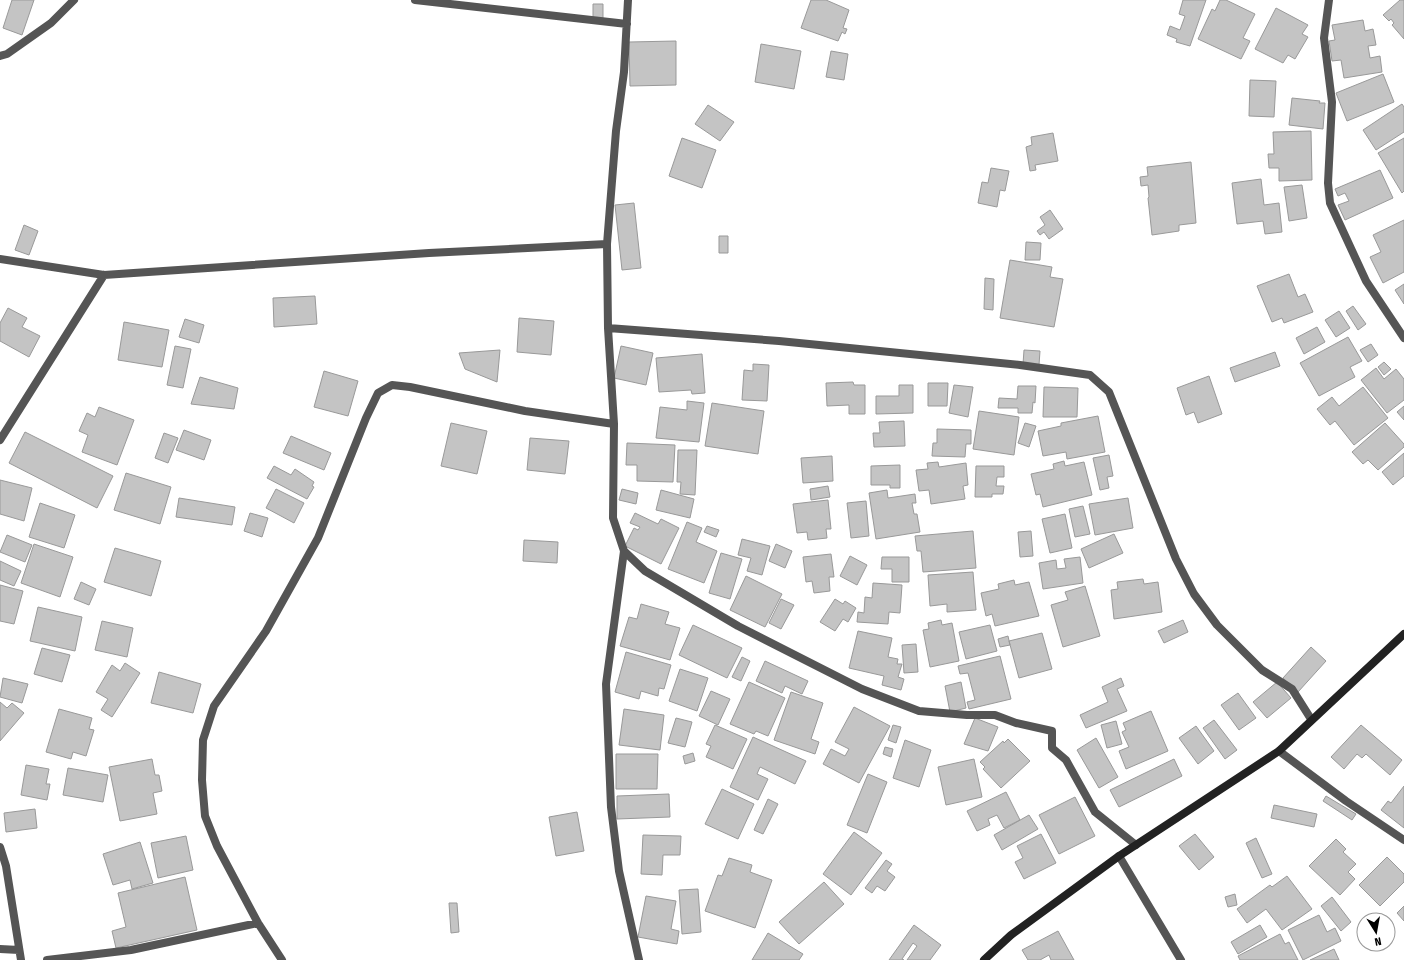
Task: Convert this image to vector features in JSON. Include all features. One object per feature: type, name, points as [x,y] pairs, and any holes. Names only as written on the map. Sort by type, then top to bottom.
[{"type":"street","points":[[0,56],[7,54],[51,23],[74,0]]},
{"type":"street","points":[[415,0],[627,24]]},
{"type":"street","points":[[628,0],[624,72],[616,131],[607,244],[608,328],[614,424],[613,518],[624,551],[606,684],[611,807],[619,871],[639,960]]},
{"type":"street","points":[[1329,0],[1324,38],[1332,102],[1328,183],[1330,203],[1366,281],[1404,338]]},
{"type":"street","points":[[0,259],[104,275],[429,253],[607,244]]},
{"type":"street","points":[[0,440],[104,275]]},
{"type":"street","points":[[608,328],[779,341],[1012,364],[1090,375],[1109,392],[1176,559],[1194,594],[1217,625],[1262,670],[1292,689],[1311,719]]},
{"type":"street","points":[[282,960],[258,923],[217,846],[205,816],[202,780],[203,740],[214,706],[266,631],[318,538],[366,418],[378,393],[392,385],[410,387],[525,411],[614,424]]},
{"type":"street","points":[[624,551],[645,571],[738,626],[862,689],[919,711],[967,715],[995,715],[1016,723],[1052,731],[1052,748],[1066,760],[1095,812],[1136,845]]},
{"type":"street","points":[[984,960],[1011,935],[1119,856],[1279,751],[1311,719],[1404,634]]},
{"type":"street","points":[[1279,751],[1346,801],[1404,840]]},
{"type":"street","points":[[0,847],[21,960]]},
{"type":"street","points":[[1119,856],[1181,960]]},
{"type":"street","points":[[47,960],[131,950],[258,923]]},
{"type":"street","points":[[0,950],[19,950]]},
{"type":"building","points":[[12,0],[34,0],[22,35],[3,28]]},
{"type":"building","points":[[811,0],[826,0],[849,10],[843,28],[847,29],[845,34],[842,32],[838,41],[801,28]]},
{"type":"building","points":[[1183,0],[1206,0],[1190,46],[1176,42],[1177,39],[1167,35],[1170,26],[1180,30],[1185,16],[1179,14]]},
{"type":"building","points":[[1220,0],[1226,0],[1255,14],[1243,38],[1250,41],[1241,59],[1198,39],[1212,9],[1215,11]]},
{"type":"building","points":[[1400,0],[1404,0],[1404,39],[1392,25],[1394,23],[1391,19],[1389,21],[1383,15]]},
{"type":"building","points":[[593,4],[603,4],[603,19],[593,19]]},
{"type":"building","points":[[1276,8],[1308,25],[1302,34],[1308,37],[1295,59],[1288,55],[1283,63],[1255,49]]},
{"type":"building","points":[[1363,20],[1365,31],[1373,29],[1376,45],[1368,46],[1370,58],[1380,56],[1382,72],[1344,78],[1341,60],[1332,61],[1329,41],[1335,40],[1332,25]]},
{"type":"building","points":[[676,41],[676,85],[630,86],[629,42]]},
{"type":"building","points":[[761,44],[801,51],[794,89],[755,82]]},
{"type":"building","points":[[831,51],[848,54],[844,80],[826,77]]},
{"type":"building","points":[[1383,74],[1394,102],[1347,121],[1336,93]]},
{"type":"building","points":[[1250,80],[1276,81],[1274,117],[1249,116]]},
{"type":"building","points":[[1292,98],[1320,101],[1319,103],[1325,103],[1323,129],[1289,125]]},
{"type":"building","points":[[1402,104],[1404,107],[1404,132],[1376,150],[1363,130]]},
{"type":"building","points":[[708,105],[734,122],[720,141],[695,124]]},
{"type":"building","points":[[1311,131],[1312,180],[1279,181],[1279,168],[1269,168],[1268,154],[1274,154],[1273,132]]},
{"type":"building","points":[[1053,133],[1058,161],[1035,165],[1036,170],[1030,171],[1026,147],[1032,145],[1031,137]]},
{"type":"building","points":[[682,138],[716,150],[702,188],[669,176]]},
{"type":"building","points":[[1404,138],[1404,191],[1402,193],[1378,153]]},
{"type":"building","points":[[1191,162],[1196,223],[1179,225],[1179,231],[1152,235],[1148,185],[1141,186],[1140,177],[1148,176],[1147,167]]},
{"type":"building","points":[[991,168],[1009,171],[1005,191],[1000,190],[997,207],[978,203],[982,182],[988,183]]},
{"type":"building","points":[[1380,170],[1393,198],[1345,220],[1338,205],[1349,201],[1345,193],[1338,196],[1335,189]]},
{"type":"building","points":[[1261,179],[1264,205],[1279,203],[1282,232],[1265,234],[1263,221],[1237,224],[1232,183]]},
{"type":"building","points":[[1302,185],[1307,218],[1289,221],[1284,187]]},
{"type":"building","points":[[634,203],[641,268],[622,270],[615,205]]},
{"type":"building","points":[[1050,210],[1063,229],[1049,239],[1044,232],[1040,235],[1037,231],[1045,225],[1040,217]]},
{"type":"building","points":[[1404,220],[1404,272],[1383,283],[1370,257],[1381,252],[1373,235]]},
{"type":"building","points":[[24,225],[38,231],[29,255],[15,250]]},
{"type":"building","points":[[719,236],[728,236],[728,253],[719,253]]},
{"type":"building","points":[[1026,242],[1041,243],[1040,260],[1025,260]]},
{"type":"building","points":[[1010,260],[1052,267],[1050,277],[1063,279],[1054,327],[1000,318]]},
{"type":"building","points":[[1289,274],[1298,297],[1305,294],[1313,312],[1284,323],[1282,318],[1272,322],[1257,286]]},
{"type":"building","points":[[985,278],[994,279],[993,310],[984,309]]},
{"type":"building","points":[[1404,284],[1404,304],[1395,290]]},
{"type":"building","points":[[315,296],[317,324],[274,327],[273,298]]},
{"type":"building","points":[[1353,306],[1366,324],[1358,330],[1346,311]]},
{"type":"building","points":[[8,308],[27,318],[22,327],[40,336],[29,357],[0,341],[0,323]]},
{"type":"building","points":[[1339,311],[1350,328],[1336,337],[1325,320]]},
{"type":"building","points":[[519,318],[554,321],[551,355],[517,352]]},
{"type":"building","points":[[185,319],[204,325],[199,343],[179,337]]},
{"type":"building","points":[[124,322],[169,330],[162,367],[118,360]]},
{"type":"building","points":[[1317,327],[1325,342],[1304,354],[1296,338]]},
{"type":"building","points":[[1348,337],[1362,361],[1350,367],[1355,377],[1319,396],[1300,363]]},
{"type":"building","points":[[1371,344],[1378,355],[1368,362],[1360,350]]},
{"type":"building","points":[[175,346],[191,349],[183,388],[167,385]]},
{"type":"building","points":[[621,346],[653,353],[646,385],[614,378]]},
{"type":"building","points":[[500,350],[497,382],[465,369],[459,353]]},
{"type":"building","points":[[1024,350],[1040,351],[1039,365],[1023,364]]},
{"type":"building","points":[[1275,352],[1280,366],[1235,382],[1230,368]]},
{"type":"building","points":[[702,354],[705,393],[692,394],[691,390],[659,392],[656,358]]},
{"type":"building","points":[[1384,362],[1391,369],[1384,375],[1378,367]]},
{"type":"building","points":[[753,364],[769,365],[767,401],[742,400],[744,370],[753,371]]},
{"type":"building","points":[[1376,368],[1384,379],[1396,369],[1404,379],[1404,400],[1387,413],[1361,380]]},
{"type":"building","points":[[324,371],[358,381],[348,416],[314,407]]},
{"type":"building","points":[[1209,376],[1222,414],[1198,423],[1194,412],[1186,415],[1177,388]]},
{"type":"building","points":[[200,377],[238,388],[234,409],[191,404]]},
{"type":"building","points":[[853,382],[854,385],[865,385],[865,414],[849,414],[849,405],[827,406],[826,383]]},
{"type":"building","points":[[928,383],[948,383],[947,406],[928,406]]},
{"type":"building","points":[[899,385],[913,385],[913,413],[876,414],[876,396],[899,396]]},
{"type":"building","points":[[954,385],[973,387],[968,417],[949,413]]},
{"type":"building","points":[[1018,386],[1036,386],[1035,403],[1033,402],[1032,413],[1018,413],[1018,408],[998,408],[999,398],[1017,399]]},
{"type":"building","points":[[1044,387],[1078,388],[1077,417],[1043,417]]},
{"type":"building","points":[[1363,387],[1388,418],[1354,445],[1335,421],[1330,425],[1317,409],[1332,397],[1339,406]]},
{"type":"building","points":[[687,401],[704,403],[699,442],[656,438],[660,407],[687,410]]},
{"type":"building","points":[[712,403],[764,411],[758,454],[705,446]]},
{"type":"building","points":[[1404,406],[1404,420],[1397,412]]},
{"type":"building","points":[[99,407],[134,420],[117,465],[82,452],[88,435],[79,431],[87,413],[95,417]]},
{"type":"building","points":[[979,411],[1019,417],[1014,455],[973,449]]},
{"type":"building","points":[[1098,416],[1105,452],[1067,459],[1066,452],[1043,456],[1038,431],[1061,426],[1061,423]]},
{"type":"building","points":[[904,421],[905,446],[874,447],[873,433],[880,433],[879,422]]},
{"type":"building","points":[[451,423],[487,431],[477,474],[441,466]]},
{"type":"building","points":[[1025,423],[1036,426],[1029,447],[1018,443]]},
{"type":"building","points":[[1385,423],[1404,444],[1404,447],[1378,470],[1368,460],[1363,464],[1352,452]]},
{"type":"building","points":[[937,429],[971,430],[971,444],[966,444],[965,457],[932,456],[933,443],[937,443]]},
{"type":"building","points":[[184,430],[211,440],[204,460],[176,450]]},
{"type":"building","points":[[25,432],[113,476],[97,508],[9,463]]},
{"type":"building","points":[[164,433],[178,438],[168,463],[155,458]]},
{"type":"building","points":[[291,436],[331,453],[324,470],[283,453]]},
{"type":"building","points":[[530,438],[569,441],[565,474],[527,470]]},
{"type":"building","points":[[627,443],[675,445],[673,482],[637,481],[637,465],[626,465]]},
{"type":"building","points":[[678,450],[697,450],[695,495],[680,494],[681,482],[677,482]]},
{"type":"building","points":[[1404,453],[1404,476],[1393,485],[1382,472]]},
{"type":"building","points":[[1109,455],[1113,476],[1107,477],[1109,488],[1100,490],[1093,458]]},
{"type":"building","points":[[832,456],[833,481],[803,483],[801,458]]},
{"type":"building","points":[[1064,461],[1065,466],[1084,462],[1092,495],[1043,507],[1040,494],[1036,495],[1031,474],[1054,469],[1053,464]]},
{"type":"building","points":[[938,462],[939,467],[966,463],[968,485],[963,486],[965,499],[931,504],[929,490],[919,491],[916,470],[928,469],[927,463]]},
{"type":"building","points":[[900,465],[900,488],[890,488],[890,485],[871,485],[871,466]]},
{"type":"building","points":[[274,466],[291,475],[295,469],[314,482],[312,486],[314,487],[307,499],[267,478]]},
{"type":"building","points":[[976,466],[1004,466],[1004,477],[997,477],[996,486],[1004,486],[1003,494],[992,494],[992,497],[975,497]]},
{"type":"building","points":[[126,473],[171,487],[160,524],[114,510]]},
{"type":"building","points":[[0,480],[32,488],[24,521],[0,514]]},
{"type":"building","points":[[828,486],[830,497],[811,500],[810,489]]},
{"type":"building","points":[[276,489],[304,503],[294,523],[266,508]]},
{"type":"building","points":[[622,489],[638,493],[636,504],[619,500]]},
{"type":"building","points":[[661,490],[694,499],[690,518],[656,510]]},
{"type":"building","points":[[887,490],[888,498],[915,494],[916,503],[912,503],[914,514],[917,514],[920,532],[876,539],[869,493]]},
{"type":"building","points":[[179,498],[235,507],[232,525],[176,517]]},
{"type":"building","points":[[1128,498],[1133,528],[1095,535],[1089,504]]},
{"type":"building","points":[[828,500],[831,529],[826,529],[827,538],[808,540],[807,532],[797,533],[793,504]]},
{"type":"building","points":[[866,501],[869,536],[851,538],[847,503]]},
{"type":"building","points":[[40,503],[75,515],[64,548],[29,537]]},
{"type":"building","points":[[1083,506],[1090,534],[1075,537],[1069,509]]},
{"type":"building","points":[[250,513],[268,518],[262,537],[244,531]]},
{"type":"building","points":[[635,513],[658,524],[661,519],[679,528],[661,564],[625,546],[634,528],[638,530],[640,527],[630,523]]},
{"type":"building","points":[[1065,514],[1072,548],[1050,553],[1042,519]]},
{"type":"building","points":[[687,522],[702,528],[696,542],[717,551],[704,583],[668,569]]},
{"type":"building","points":[[707,526],[719,530],[716,537],[704,532]]},
{"type":"building","points":[[973,531],[976,568],[923,572],[921,551],[917,551],[915,536]]},
{"type":"building","points":[[1031,531],[1033,556],[1020,557],[1018,532]]},
{"type":"building","points":[[1114,534],[1123,553],[1089,568],[1081,549]]},
{"type":"building","points":[[7,535],[32,545],[25,562],[0,552]]},
{"type":"building","points":[[742,539],[770,546],[762,575],[747,571],[751,558],[738,555]]},
{"type":"building","points":[[524,540],[558,542],[557,563],[523,561]]},
{"type":"building","points":[[34,544],[73,557],[60,597],[21,583]]},
{"type":"building","points":[[776,544],[792,551],[785,568],[769,561]]},
{"type":"building","points":[[115,548],[161,561],[151,596],[104,582]]},
{"type":"building","points":[[721,553],[742,559],[730,599],[709,593]]},
{"type":"building","points":[[831,554],[834,577],[829,577],[830,591],[814,593],[812,581],[806,582],[803,557]]},
{"type":"building","points":[[850,556],[867,565],[857,585],[840,576]]},
{"type":"building","points":[[882,557],[909,557],[909,582],[892,582],[892,569],[881,569]]},
{"type":"building","points":[[1080,557],[1083,583],[1043,589],[1039,563],[1056,560],[1057,569],[1066,568],[1064,559]]},
{"type":"building","points":[[0,561],[21,571],[14,586],[0,580]]},
{"type":"building","points":[[973,572],[976,610],[947,612],[947,604],[930,606],[928,575]]},
{"type":"building","points":[[746,576],[782,594],[765,627],[730,610]]},
{"type":"building","points":[[1143,579],[1144,584],[1158,582],[1162,612],[1114,619],[1111,590],[1118,589],[1117,582]]},
{"type":"building","points":[[1014,580],[1015,585],[1029,582],[1039,616],[995,626],[992,614],[986,616],[981,593],[999,589],[998,584]]},
{"type":"building","points":[[81,582],[96,589],[89,605],[74,599]]},
{"type":"building","points":[[873,583],[902,585],[900,613],[889,612],[888,624],[857,622],[858,612],[864,613],[865,597],[872,598]]},
{"type":"building","points":[[0,585],[23,591],[14,624],[0,621]]},
{"type":"building","points":[[1085,586],[1100,636],[1063,647],[1051,605],[1068,600],[1065,592]]},
{"type":"building","points":[[781,599],[794,605],[781,629],[769,623]]},
{"type":"building","points":[[835,599],[843,604],[845,601],[856,608],[848,622],[843,619],[835,631],[820,622]]},
{"type":"building","points":[[641,604],[669,612],[665,624],[680,628],[670,660],[620,646],[629,617],[637,619]]},
{"type":"building","points":[[38,607],[82,617],[75,651],[30,641]]},
{"type":"building","points":[[941,620],[942,625],[952,623],[959,661],[930,667],[923,630],[929,629],[928,623]]},
{"type":"building","points":[[1183,620],[1188,632],[1164,643],[1158,631]]},
{"type":"building","points":[[102,621],[133,628],[127,657],[95,650]]},
{"type":"building","points":[[693,625],[742,648],[727,678],[679,655]]},
{"type":"building","points":[[990,625],[997,651],[966,659],[959,632]]},
{"type":"building","points":[[858,631],[892,638],[888,657],[898,659],[897,664],[902,664],[898,677],[904,679],[901,690],[882,685],[884,676],[849,668]]},
{"type":"building","points":[[1042,633],[1052,669],[1019,678],[1009,641]]},
{"type":"building","points":[[1008,636],[1010,645],[1000,647],[998,639]]},
{"type":"building","points":[[916,644],[918,672],[904,673],[902,645]]},
{"type":"building","points":[[1311,647],[1326,661],[1298,692],[1283,678]]},
{"type":"building","points":[[42,648],[70,655],[62,682],[34,674]]},
{"type":"building","points":[[626,652],[671,665],[664,689],[659,688],[658,696],[641,691],[639,699],[615,692]]},
{"type":"building","points":[[1000,656],[1011,699],[969,709],[967,702],[975,700],[968,673],[960,674],[958,666]]},
{"type":"building","points":[[742,657],[750,661],[741,681],[732,677]]},
{"type":"building","points":[[765,661],[808,681],[802,694],[785,686],[782,693],[756,681]]},
{"type":"building","points":[[125,663],[140,673],[112,717],[101,710],[108,699],[96,692],[112,665],[120,671]]},
{"type":"building","points":[[680,669],[708,678],[697,711],[669,701]]},
{"type":"building","points":[[159,672],[201,684],[193,713],[151,703]]},
{"type":"building","points":[[3,678],[28,684],[22,703],[0,697]]},
{"type":"building","points":[[1121,678],[1124,686],[1117,689],[1127,711],[1086,728],[1080,715],[1108,702],[1102,687]]},
{"type":"building","points":[[749,682],[785,698],[768,736],[756,731],[754,734],[730,724]]},
{"type":"building","points":[[961,682],[966,708],[950,712],[945,686]]},
{"type":"building","points":[[1277,682],[1291,698],[1267,718],[1253,702]]},
{"type":"building","points":[[711,691],[730,699],[718,725],[699,716]]},
{"type":"building","points":[[791,692],[823,703],[811,739],[819,742],[815,754],[774,740]]},
{"type":"building","points":[[1238,693],[1256,718],[1239,730],[1221,705]]},
{"type":"building","points":[[0,702],[7,708],[12,703],[24,713],[0,741]]},
{"type":"building","points":[[854,707],[890,726],[859,783],[823,764],[831,749],[845,756],[849,749],[835,742]]},
{"type":"building","points":[[59,709],[92,718],[89,729],[94,730],[86,756],[73,752],[71,759],[46,752]]},
{"type":"building","points":[[624,709],[664,715],[660,750],[619,745]]},
{"type":"building","points":[[1151,711],[1168,751],[1126,769],[1119,751],[1129,747],[1122,732],[1126,730],[1123,723]]},
{"type":"building","points":[[676,718],[692,722],[685,747],[668,743]]},
{"type":"building","points":[[975,718],[998,727],[988,751],[964,744]]},
{"type":"building","points":[[1214,720],[1237,750],[1225,759],[1203,728]]},
{"type":"building","points":[[1116,721],[1122,744],[1107,748],[1101,725]]},
{"type":"building","points":[[715,725],[747,739],[733,769],[706,757],[711,746],[706,744]]},
{"type":"building","points":[[893,725],[901,727],[896,743],[888,740]]},
{"type":"building","points":[[1361,725],[1402,760],[1390,775],[1366,754],[1362,758],[1357,754],[1344,769],[1331,757]]},
{"type":"building","points":[[1196,726],[1214,751],[1198,764],[1179,738]]},
{"type":"building","points":[[753,737],[806,761],[795,784],[760,767],[757,774],[768,779],[758,800],[730,787]]},
{"type":"building","points":[[1096,738],[1118,777],[1099,788],[1077,750]]},
{"type":"building","points":[[1008,739],[1030,761],[1001,788],[983,769],[985,767],[980,762],[1003,741],[1004,743]]},
{"type":"building","points":[[905,740],[931,750],[919,787],[893,778]]},
{"type":"building","points":[[885,747],[893,749],[891,757],[883,754]]},
{"type":"building","points":[[693,753],[695,761],[685,764],[683,756]]},
{"type":"building","points":[[616,754],[658,754],[657,789],[616,789]]},
{"type":"building","points":[[152,759],[155,775],[159,775],[162,791],[153,793],[157,814],[120,821],[109,767]]},
{"type":"building","points":[[974,759],[982,797],[946,805],[938,767]]},
{"type":"building","points":[[1174,759],[1182,776],[1119,807],[1110,790]]},
{"type":"building","points":[[26,765],[49,769],[46,784],[50,784],[47,800],[21,795]]},
{"type":"building","points":[[68,768],[108,775],[103,802],[63,795]]},
{"type":"building","points":[[868,774],[887,782],[867,833],[847,825]]},
{"type":"building","points":[[1404,786],[1404,828],[1381,810],[1388,801],[1391,803]]},
{"type":"building","points":[[722,789],[754,804],[738,839],[705,824]]},
{"type":"building","points":[[1006,792],[1020,820],[1004,828],[997,815],[988,819],[990,825],[977,831],[967,811]]},
{"type":"building","points":[[669,794],[670,817],[617,819],[617,796]]},
{"type":"building","points":[[1326,796],[1356,814],[1352,820],[1323,801]]},
{"type":"building","points":[[1075,797],[1095,836],[1059,854],[1039,815]]},
{"type":"building","points":[[768,799],[778,804],[763,834],[754,830]]},
{"type":"building","points":[[1274,805],[1317,814],[1314,827],[1271,818]]},
{"type":"building","points":[[35,809],[37,828],[6,832],[4,813]]},
{"type":"building","points":[[577,812],[584,851],[556,856],[549,817]]},
{"type":"building","points":[[1029,815],[1038,829],[1002,850],[994,835]]},
{"type":"building","points":[[854,832],[882,853],[851,895],[823,874]]},
{"type":"building","points":[[1041,834],[1056,863],[1024,879],[1015,862],[1023,858],[1017,846]]},
{"type":"building","points":[[1195,834],[1214,857],[1199,870],[1179,846]]},
{"type":"building","points":[[643,835],[681,836],[680,855],[663,855],[662,875],[641,874]]},
{"type":"building","points":[[186,836],[193,870],[158,878],[151,843]]},
{"type":"building","points":[[1256,838],[1272,874],[1262,878],[1246,843]]},
{"type":"building","points":[[1336,839],[1346,849],[1343,852],[1356,864],[1348,872],[1355,879],[1340,895],[1309,866]]},
{"type":"building","points":[[140,842],[153,883],[132,889],[130,880],[113,885],[103,854]]},
{"type":"building","points":[[1387,857],[1404,874],[1404,882],[1380,906],[1359,885]]},
{"type":"building","points":[[729,858],[752,865],[750,872],[772,880],[755,928],[705,911],[718,875],[722,876]]},
{"type":"building","points":[[886,860],[892,864],[887,871],[895,877],[885,891],[877,886],[872,893],[865,888]]},
{"type":"building","points":[[1287,876],[1312,909],[1282,930],[1266,909],[1247,923],[1237,909],[1270,885],[1272,887]]},
{"type":"building","points":[[185,877],[197,930],[116,948],[112,931],[126,927],[118,893]]},
{"type":"building","points":[[824,882],[844,904],[799,944],[779,922]]},
{"type":"building","points":[[698,889],[701,932],[682,934],[679,890]]},
{"type":"building","points":[[1235,894],[1237,905],[1228,907],[1225,897]]},
{"type":"building","points":[[646,896],[676,901],[671,929],[679,931],[677,944],[638,937]]},
{"type":"building","points":[[1332,897],[1351,922],[1341,931],[1321,906]]},
{"type":"building","points":[[449,903],[457,903],[459,932],[451,933]]},
{"type":"building","points":[[1404,906],[1404,921],[1397,913]]},
{"type":"building","points":[[1319,915],[1327,932],[1335,928],[1341,941],[1303,960],[1288,930]]},
{"type":"building","points":[[914,925],[941,945],[930,960],[907,960],[917,946],[913,943],[902,959],[904,960],[889,960]]},
{"type":"building","points":[[1260,925],[1267,937],[1238,954],[1231,942]]},
{"type":"building","points":[[1058,931],[1074,960],[1051,960],[1049,955],[1040,960],[1028,960],[1022,950]]},
{"type":"building","points":[[768,933],[803,954],[799,960],[752,960]]},
{"type":"building","points":[[1280,934],[1285,944],[1289,942],[1298,960],[1240,960],[1238,956]]},
{"type":"building","points":[[1334,949],[1339,960],[1310,960]]}]
